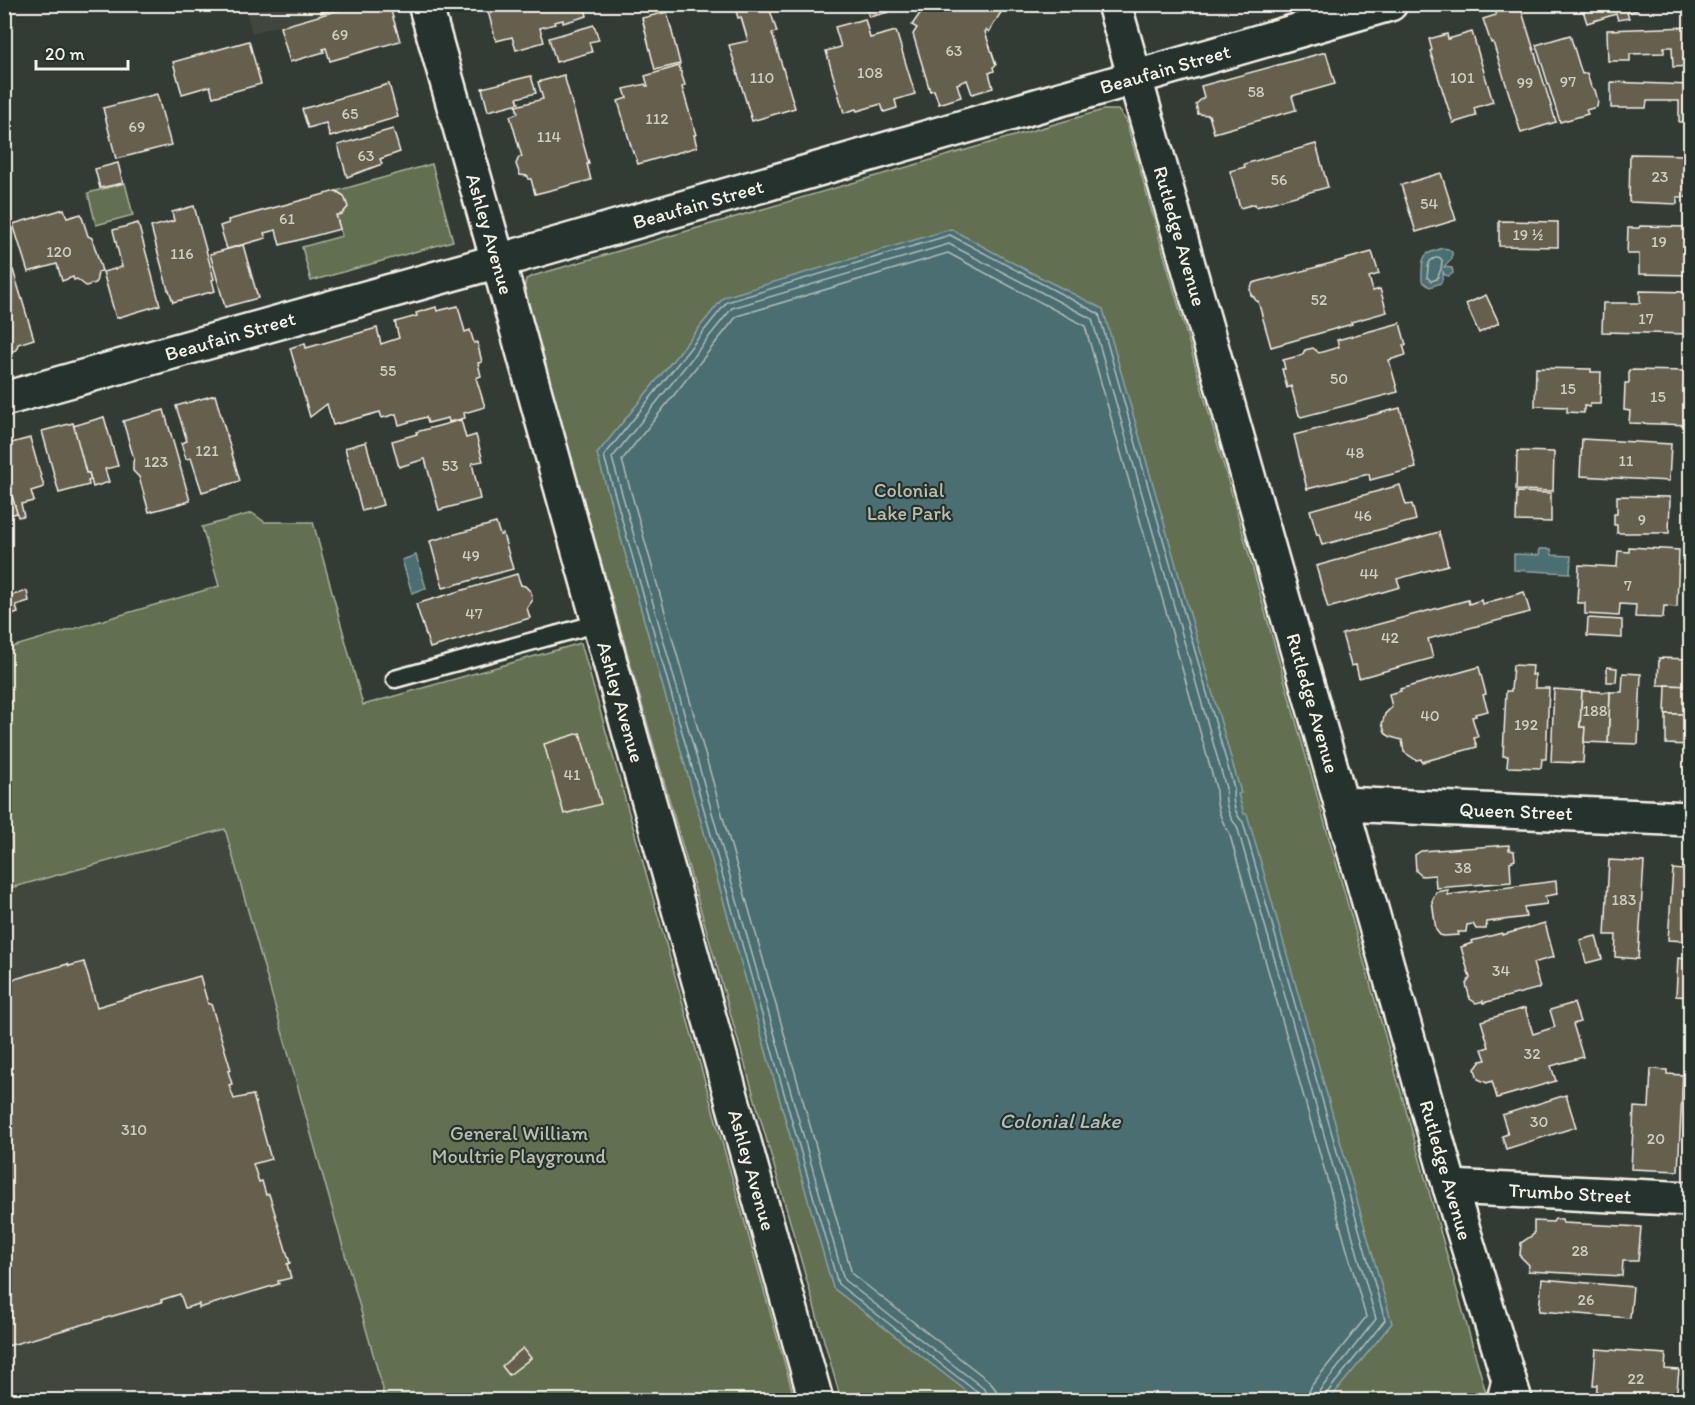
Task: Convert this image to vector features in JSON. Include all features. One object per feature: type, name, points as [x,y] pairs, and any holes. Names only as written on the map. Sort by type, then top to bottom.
[{"type":"street","name":"Ashley Avenue","points":[[424,4],[498,261],[816,1401]]},
{"type":"street","name":"Rutledge Avenue","points":[[1114,4],[1509,1394]]},
{"type":"street","name":"Beaufain Street","points":[[4,399],[498,261],[1390,4]]},
{"type":"street","name":"Queen Street","points":[[1341,804],[1690,819]]},
{"type":"street","name":"Trumbo Street","points":[[1450,1187],[1690,1199]]},
{"type":"lane","points":[[395,679],[599,623]]},
{"type":"shaded area","points":[[244,4],[355,5],[252,33]]},
{"type":"shaded area","points":[[225,829],[383,1389],[382,1400],[5,1400],[4,903],[10,888]]},
{"type":"green space","name":"Colonial Lake","points":[[1103,110],[1118,110],[1126,120],[1488,1400],[841,1400],[527,303],[524,289],[526,279]]},
{"type":"green space","points":[[432,164],[453,241],[311,281],[302,247],[342,236],[336,215],[342,214],[347,206],[344,196],[336,191]]},
{"type":"green space","points":[[125,183],[133,215],[96,225],[88,193]]},
{"type":"green space","name":"General William Moultrie Playground","points":[[252,513],[265,522],[313,522],[363,705],[581,643],[795,1400],[382,1400],[383,1389],[225,829],[10,888],[5,869],[5,649],[219,586],[202,527]]},
{"type":"water","name":"Colonial Lake","points":[[951,229],[1103,309],[1241,793],[1238,794],[1244,814],[1247,814],[1392,1323],[1329,1400],[978,1400],[833,1288],[597,454],[724,297]]},
{"type":"water","points":[[1442,248],[1452,252],[1452,259],[1444,267],[1452,268],[1453,273],[1449,276],[1443,272],[1441,283],[1430,287],[1422,280],[1424,259],[1427,254]]},
{"type":"water","points":[[1540,549],[1551,549],[1552,555],[1571,556],[1570,573],[1514,570],[1514,554],[1539,555]]},
{"type":"water","points":[[416,555],[426,588],[412,593],[402,560]]},
{"type":"building","points":[[318,4],[349,4],[321,13]]},
{"type":"building","points":[[360,4],[389,4],[400,41],[330,61],[326,48],[323,49],[324,52],[290,62],[280,27]]},
{"type":"building","points":[[486,4],[584,4],[587,16],[563,23],[563,20],[554,22],[555,24],[540,28],[544,42],[516,50],[512,37],[496,41]]},
{"type":"building","points":[[734,4],[768,4],[777,32],[772,33],[795,108],[752,121],[729,45],[748,41],[741,17],[738,18]]},
{"type":"building","points":[[865,4],[887,4],[889,12],[869,17]]},
{"type":"building","points":[[931,4],[1006,4],[989,32],[987,30],[985,32],[996,65],[993,67],[994,71],[989,73],[993,88],[972,94],[967,80],[957,84],[961,97],[939,104],[934,90],[930,91],[913,34],[917,28],[912,25],[921,12],[925,14]]},
{"type":"building","points":[[1497,4],[1520,5],[1556,122],[1521,133],[1493,42],[1491,43],[1483,19],[1496,15]]},
{"type":"building","points":[[1581,4],[1635,4],[1637,10],[1627,13],[1629,18],[1618,20],[1616,14],[1587,23]]},
{"type":"building","points":[[667,12],[680,64],[655,70],[642,18]]},
{"type":"building","points":[[865,19],[870,38],[896,31],[915,94],[895,100],[897,108],[884,112],[881,104],[844,113],[826,51],[841,47],[835,27]]},
{"type":"building","points":[[594,25],[599,40],[589,42],[592,52],[556,62],[549,38]]},
{"type":"building","points":[[1690,27],[1690,66],[1673,67],[1672,47],[1664,47],[1664,53],[1630,54],[1630,61],[1608,61],[1607,30]]},
{"type":"building","points":[[1472,32],[1493,102],[1474,108],[1476,116],[1453,123],[1430,51],[1432,50],[1429,39],[1447,34],[1448,39]]},
{"type":"building","points":[[1570,35],[1582,74],[1587,73],[1598,101],[1597,107],[1586,110],[1588,114],[1560,122],[1536,45]]},
{"type":"building","points":[[249,41],[261,84],[213,97],[210,86],[182,94],[173,62]]},
{"type":"building","points":[[1326,52],[1335,84],[1292,96],[1296,110],[1214,133],[1209,115],[1198,114],[1196,104],[1204,97],[1201,86]]},
{"type":"building","points":[[679,66],[697,147],[638,164],[618,101],[627,98],[624,89],[645,84],[648,86],[645,76]]},
{"type":"building","points":[[564,75],[589,164],[587,164],[591,180],[535,194],[531,179],[520,175],[516,164],[519,157],[522,157],[510,116],[518,113],[516,106],[543,99],[538,82]]},
{"type":"building","points":[[531,76],[536,93],[517,98],[519,103],[488,111],[482,88]]},
{"type":"building","points":[[1611,82],[1690,85],[1690,122],[1679,122],[1679,101],[1647,101],[1646,108],[1611,108]]},
{"type":"building","points":[[389,84],[398,117],[330,137],[326,123],[308,128],[302,109]]},
{"type":"building","points":[[157,94],[171,145],[116,159],[103,108]]},
{"type":"building","points":[[393,129],[400,152],[380,159],[382,164],[347,177],[338,145]]},
{"type":"building","points":[[1316,144],[1328,187],[1256,207],[1255,204],[1240,208],[1230,171],[1245,167],[1244,164]]},
{"type":"building","points":[[1630,154],[1690,155],[1690,197],[1677,197],[1677,204],[1629,202]]},
{"type":"building","points":[[118,163],[123,183],[100,188],[95,169]]},
{"type":"building","points":[[1441,173],[1456,220],[1416,232],[1401,185]]},
{"type":"building","points":[[336,191],[344,196],[348,207],[342,214],[336,215],[340,229],[280,245],[276,230],[264,233],[266,238],[227,249],[220,226],[229,223],[228,220]]},
{"type":"building","points":[[194,206],[214,279],[212,280],[215,291],[173,302],[151,227],[174,221],[172,212]]},
{"type":"building","points":[[64,209],[67,218],[81,214],[88,236],[92,238],[102,271],[98,272],[96,283],[86,286],[77,279],[74,280],[73,277],[62,281],[57,264],[28,272],[13,224]]},
{"type":"building","points":[[1499,221],[1558,222],[1558,247],[1499,246]]},
{"type":"building","points":[[138,223],[160,305],[116,318],[103,272],[122,267],[113,230]]},
{"type":"building","points":[[1640,226],[1690,227],[1690,275],[1639,274],[1639,254],[1627,254],[1628,228],[1639,228]]},
{"type":"building","points":[[243,245],[258,298],[225,307],[210,254]]},
{"type":"building","points":[[1372,252],[1379,274],[1369,277],[1373,291],[1380,289],[1387,312],[1271,347],[1258,301],[1251,295],[1250,289],[1253,283]]},
{"type":"building","points":[[4,267],[6,272],[13,270],[34,339],[18,344],[16,350],[8,353],[4,350]]},
{"type":"building","points":[[1640,291],[1690,292],[1690,334],[1602,332],[1603,303],[1640,303]]},
{"type":"building","points":[[1486,295],[1499,323],[1479,333],[1466,304]]},
{"type":"building","points":[[458,306],[465,332],[470,330],[474,343],[477,342],[482,362],[478,363],[481,376],[476,378],[485,407],[464,413],[465,418],[449,422],[448,418],[428,423],[426,417],[399,425],[396,414],[382,418],[380,412],[333,425],[327,404],[310,417],[290,348],[305,343],[306,348],[377,328],[381,344],[399,338],[395,322],[417,316],[416,313],[436,307],[437,311]]},
{"type":"building","points":[[1400,323],[1406,345],[1403,345],[1406,355],[1389,360],[1398,392],[1301,417],[1299,415],[1291,386],[1287,388],[1282,369],[1285,369],[1283,360],[1302,355],[1305,350],[1313,348],[1319,353],[1339,347],[1337,340]]},
{"type":"building","points":[[1536,368],[1591,369],[1591,372],[1601,372],[1600,404],[1584,406],[1584,413],[1567,412],[1567,407],[1535,406]]},
{"type":"building","points":[[1629,370],[1690,371],[1690,425],[1629,423],[1630,411],[1624,410],[1625,383],[1629,383]]},
{"type":"building","points":[[215,395],[240,481],[202,492],[191,458],[186,459],[181,443],[187,441],[176,406]]},
{"type":"building","points":[[1400,408],[1416,468],[1370,480],[1369,474],[1307,489],[1294,435]]},
{"type":"building","points":[[164,410],[190,501],[149,512],[139,477],[133,471],[134,459],[123,421]]},
{"type":"building","points":[[104,417],[118,466],[105,469],[109,482],[93,487],[89,473],[86,473],[73,426]]},
{"type":"building","points":[[461,420],[466,438],[476,435],[483,461],[472,463],[480,499],[439,510],[425,459],[399,467],[392,441]]},
{"type":"building","points":[[73,423],[86,473],[89,473],[91,480],[88,481],[89,485],[59,493],[42,431]]},
{"type":"building","points":[[30,438],[44,487],[31,491],[34,501],[21,504],[24,516],[18,517],[4,468],[4,445]]},
{"type":"building","points":[[1582,439],[1671,444],[1669,481],[1580,476]]},
{"type":"building","points":[[366,442],[383,505],[362,511],[345,448]]},
{"type":"building","points":[[1517,451],[1554,452],[1553,491],[1516,490]]},
{"type":"building","points":[[4,468],[17,513],[10,515],[8,505],[4,506]]},
{"type":"building","points":[[1400,485],[1406,505],[1412,504],[1416,520],[1322,545],[1310,510]]},
{"type":"building","points":[[1517,492],[1551,493],[1551,522],[1516,521]]},
{"type":"building","points":[[1617,496],[1670,497],[1669,533],[1617,533],[1614,514],[1617,514]]},
{"type":"building","points":[[496,523],[500,535],[503,534],[513,569],[443,588],[430,541]]},
{"type":"building","points":[[1439,532],[1448,565],[1397,579],[1400,587],[1328,608],[1316,566]]},
{"type":"building","points":[[1629,547],[1679,550],[1677,607],[1664,606],[1663,618],[1635,617],[1636,605],[1620,604],[1619,616],[1585,614],[1585,603],[1577,603],[1579,565],[1617,567],[1618,551],[1629,552]]},
{"type":"building","points":[[517,574],[521,585],[531,592],[532,601],[527,608],[530,618],[430,648],[416,604]]},
{"type":"building","points":[[27,591],[29,601],[16,605],[18,613],[8,616],[11,624],[4,626],[4,594],[6,597]]},
{"type":"building","points":[[1524,592],[1530,612],[1428,639],[1433,658],[1359,678],[1356,665],[1351,666],[1342,634],[1468,600],[1469,604],[1481,600],[1482,604]]},
{"type":"building","points":[[1588,618],[1622,620],[1622,638],[1587,636]]},
{"type":"building","points":[[1659,658],[1690,659],[1690,686],[1658,685]]},
{"type":"building","points":[[1513,665],[1533,666],[1532,675],[1535,674],[1535,688],[1549,688],[1546,759],[1542,759],[1541,768],[1507,767],[1508,756],[1503,756],[1506,691],[1511,691]]},
{"type":"building","points":[[1479,667],[1488,711],[1472,717],[1478,737],[1474,738],[1477,747],[1422,762],[1421,759],[1416,760],[1404,752],[1402,740],[1386,734],[1382,724],[1385,714],[1392,707],[1389,694]]},
{"type":"building","points":[[1607,667],[1617,668],[1616,682],[1607,682]]},
{"type":"building","points":[[1623,673],[1641,674],[1638,744],[1608,743],[1610,692],[1622,692]]},
{"type":"building","points":[[1666,685],[1690,686],[1690,714],[1665,714]]},
{"type":"building","points":[[1554,689],[1582,691],[1580,727],[1585,727],[1583,763],[1551,762]]},
{"type":"building","points":[[1582,691],[1610,692],[1608,743],[1584,742],[1585,727],[1580,727]]},
{"type":"building","points":[[1666,714],[1690,714],[1690,745],[1666,744]]},
{"type":"building","points":[[580,733],[601,804],[564,814],[544,744]]},
{"type":"building","points":[[1509,845],[1509,850],[1514,851],[1515,860],[1510,862],[1511,882],[1436,888],[1435,875],[1422,876],[1416,871],[1415,855],[1421,851]]},
{"type":"building","points":[[1609,860],[1644,862],[1638,959],[1615,957],[1616,935],[1605,935]]},
{"type":"building","points":[[1683,867],[1690,867],[1690,1006],[1688,1006],[1689,997],[1676,996],[1678,958],[1686,959],[1687,941],[1668,940],[1673,869],[1683,870]]},
{"type":"building","points":[[1556,881],[1557,894],[1545,896],[1547,904],[1524,907],[1526,917],[1487,922],[1486,929],[1476,929],[1473,924],[1467,925],[1466,932],[1458,932],[1459,935],[1444,936],[1436,930],[1432,901],[1436,892],[1448,890],[1448,895]]},
{"type":"building","points":[[1545,923],[1554,957],[1533,963],[1540,988],[1483,1003],[1483,1001],[1476,1003],[1470,999],[1466,984],[1470,978],[1461,947],[1472,943],[1471,941]]},
{"type":"building","points":[[1596,936],[1602,959],[1586,963],[1580,940]]},
{"type":"building","points":[[84,962],[97,1007],[200,976],[231,1070],[228,1071],[232,1084],[229,1085],[234,1099],[253,1095],[271,1159],[253,1164],[259,1182],[262,1181],[266,1195],[269,1194],[290,1263],[287,1264],[291,1278],[278,1281],[279,1284],[199,1308],[199,1304],[185,1308],[180,1294],[161,1300],[162,1302],[4,1347],[4,982],[68,964],[69,966]]},
{"type":"building","points":[[1574,1003],[1580,1022],[1573,1024],[1583,1057],[1551,1066],[1556,1081],[1497,1098],[1492,1081],[1487,1083],[1478,1079],[1475,1069],[1481,1061],[1486,1060],[1482,1049],[1489,1047],[1481,1021],[1525,1008],[1533,1034],[1555,1027],[1550,1010]]},
{"type":"building","points":[[1651,1069],[1667,1070],[1667,1074],[1683,1075],[1678,1171],[1631,1169],[1634,1107],[1649,1108]]},
{"type":"building","points":[[1566,1095],[1576,1127],[1506,1149],[1502,1136],[1508,1134],[1502,1115]]},
{"type":"building","points":[[1555,1219],[1562,1219],[1563,1223],[1641,1227],[1638,1261],[1623,1261],[1622,1276],[1528,1271],[1529,1265],[1520,1256],[1521,1243],[1534,1234],[1534,1221],[1553,1222]]},
{"type":"building","points":[[1542,1279],[1633,1287],[1630,1318],[1539,1311]]},
{"type":"building","points":[[523,1348],[531,1358],[509,1375],[502,1366]]},
{"type":"building","points":[[1596,1349],[1666,1354],[1665,1369],[1679,1370],[1676,1400],[1596,1400],[1597,1385],[1593,1385]]},
{"type":"park label","name":"Colonial Lake Park","points":[[909,502]]}]
